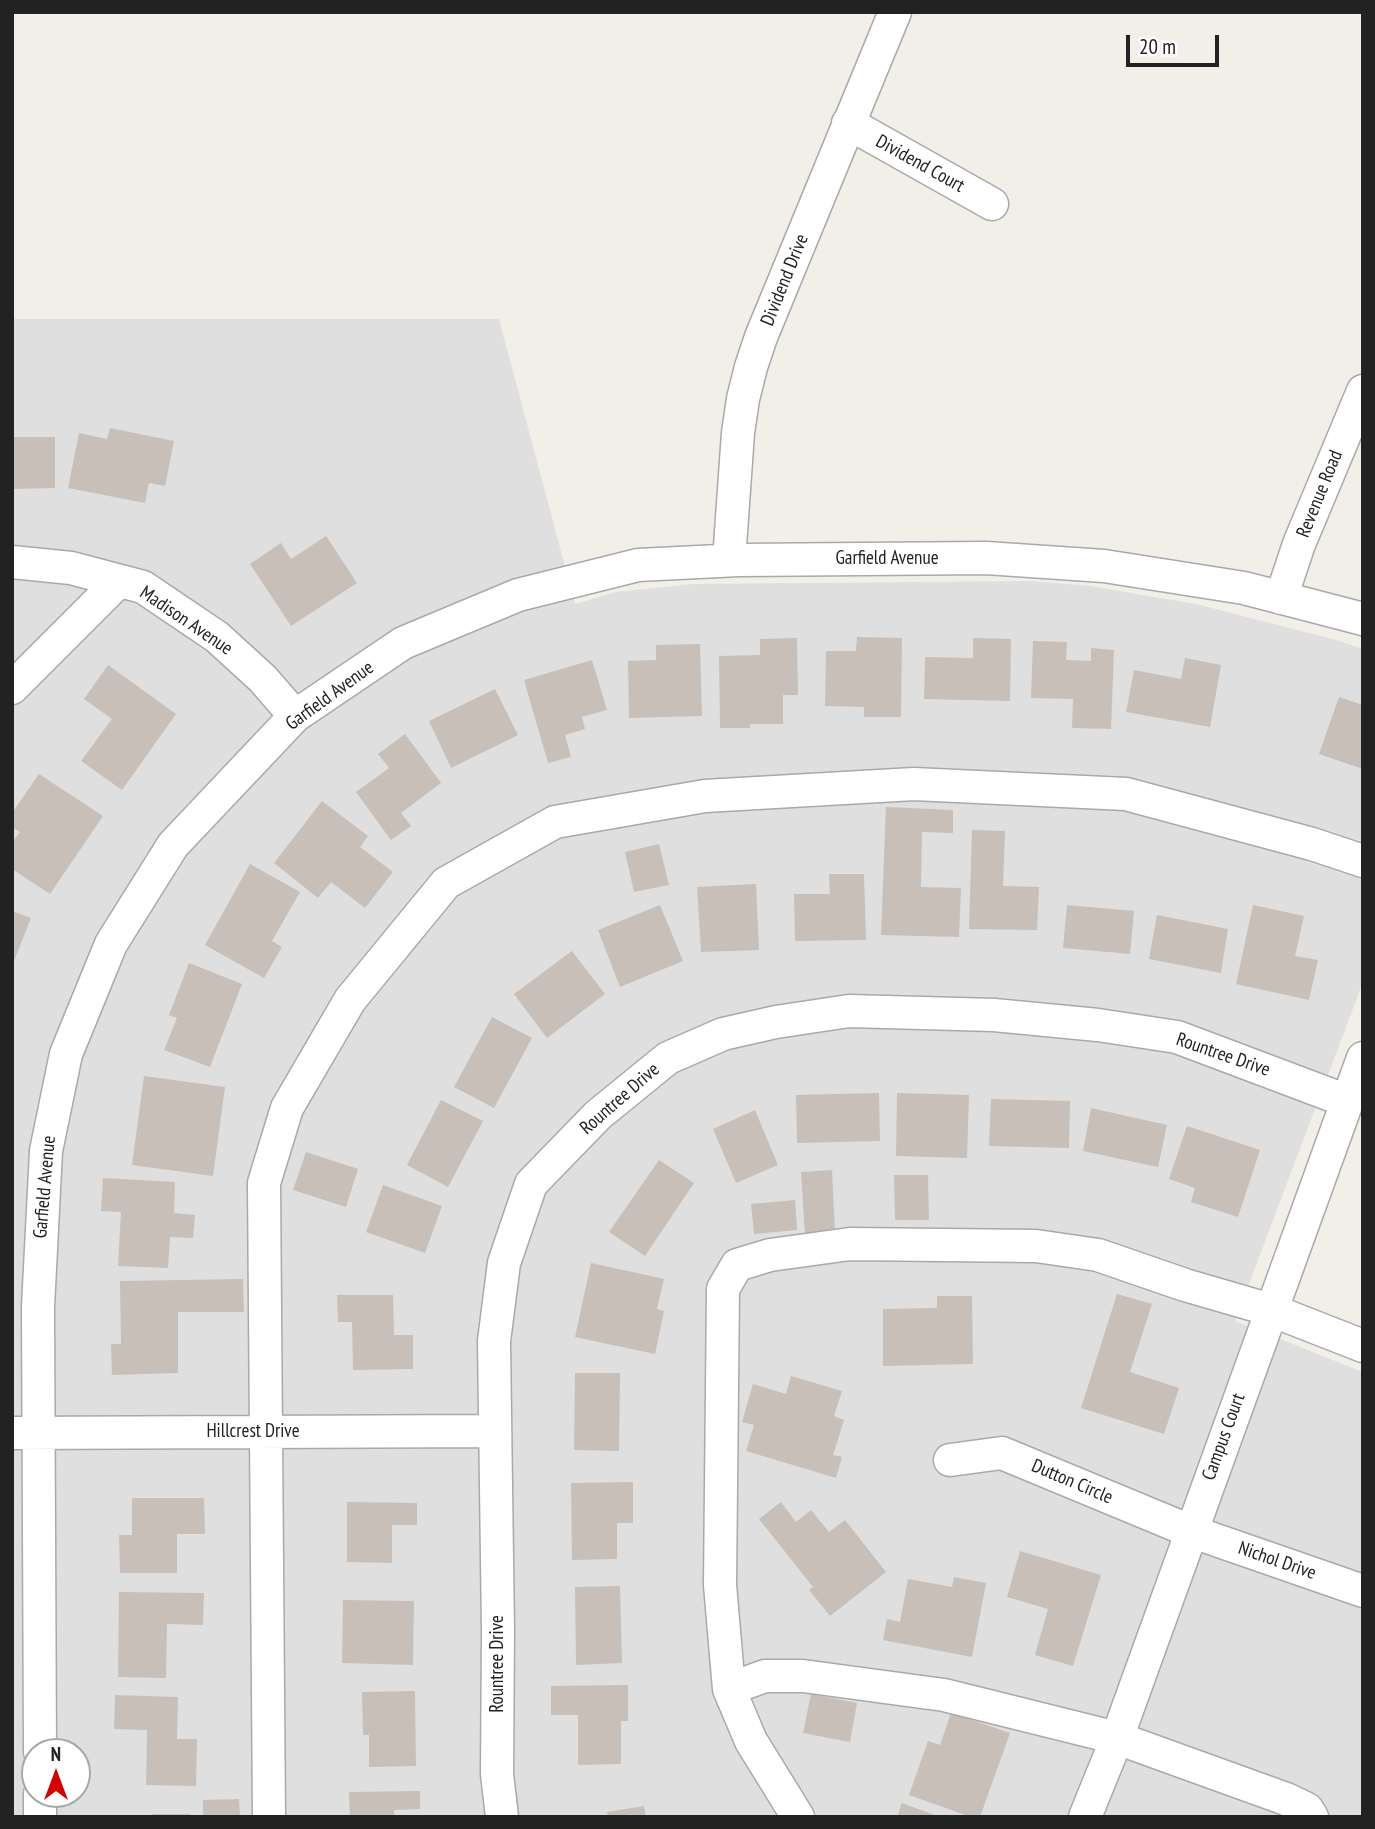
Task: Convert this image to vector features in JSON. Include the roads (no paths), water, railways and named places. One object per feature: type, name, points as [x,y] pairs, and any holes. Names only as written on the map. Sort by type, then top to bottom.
[{"type":"street","name":"Dividend Drive","points":[[729,561],[738,433],[751,367],[895,12]]},
{"type":"street","name":"Dividend Court","points":[[848,123],[992,204]]},
{"type":"street","name":"Revenue Road","points":[[1281,598],[1299,544],[1363,391]]},
{"type":"street","name":"Garfield Avenue","points":[[39,1738],[25,1433],[38,1294],[46,1151],[66,1054],[111,944],[173,845],[295,716],[403,643],[518,595],[638,565],[729,561],[986,558],[1104,566],[1244,588],[1363,619]]},
{"type":"street","name":"Madison Avenue","points":[[12,562],[71,568],[143,587],[217,637],[263,678],[295,716]]},
{"type":"street","points":[[12,688],[119,581]]},
{"type":"street","points":[[269,1817],[264,1183],[287,1108],[350,1000],[446,883],[555,822],[705,796],[914,784],[1126,794],[1312,844],[1363,861]]},
{"type":"street","name":"Rountree Drive","points":[[502,1817],[497,1774],[494,1341],[504,1263],[531,1184],[598,1115],[668,1058],[723,1034],[776,1022],[849,1012],[994,1015],[1178,1037],[1347,1101]]},
{"type":"street","name":"Campus Court","points":[[1085,1817],[1117,1738],[1363,1058]]},
{"type":"street","points":[[798,1817],[751,1741],[729,1689],[720,1585],[723,1289],[737,1265],[770,1255],[850,1244],[1036,1246],[1098,1255],[1270,1310],[1363,1346]]},
{"type":"street","name":"Hillcrest Drive","points":[[25,1433],[495,1431]]},
{"type":"street","name":"Dutton Circle","points":[[950,1461],[1002,1453],[1190,1531]]},
{"type":"street","name":"Nichol Drive","points":[[1190,1531],[1363,1591]]},
{"type":"street","points":[[729,1689],[765,1676],[816,1678],[944,1695],[1117,1738],[1286,1799],[1307,1809],[1312,1817]]}]
